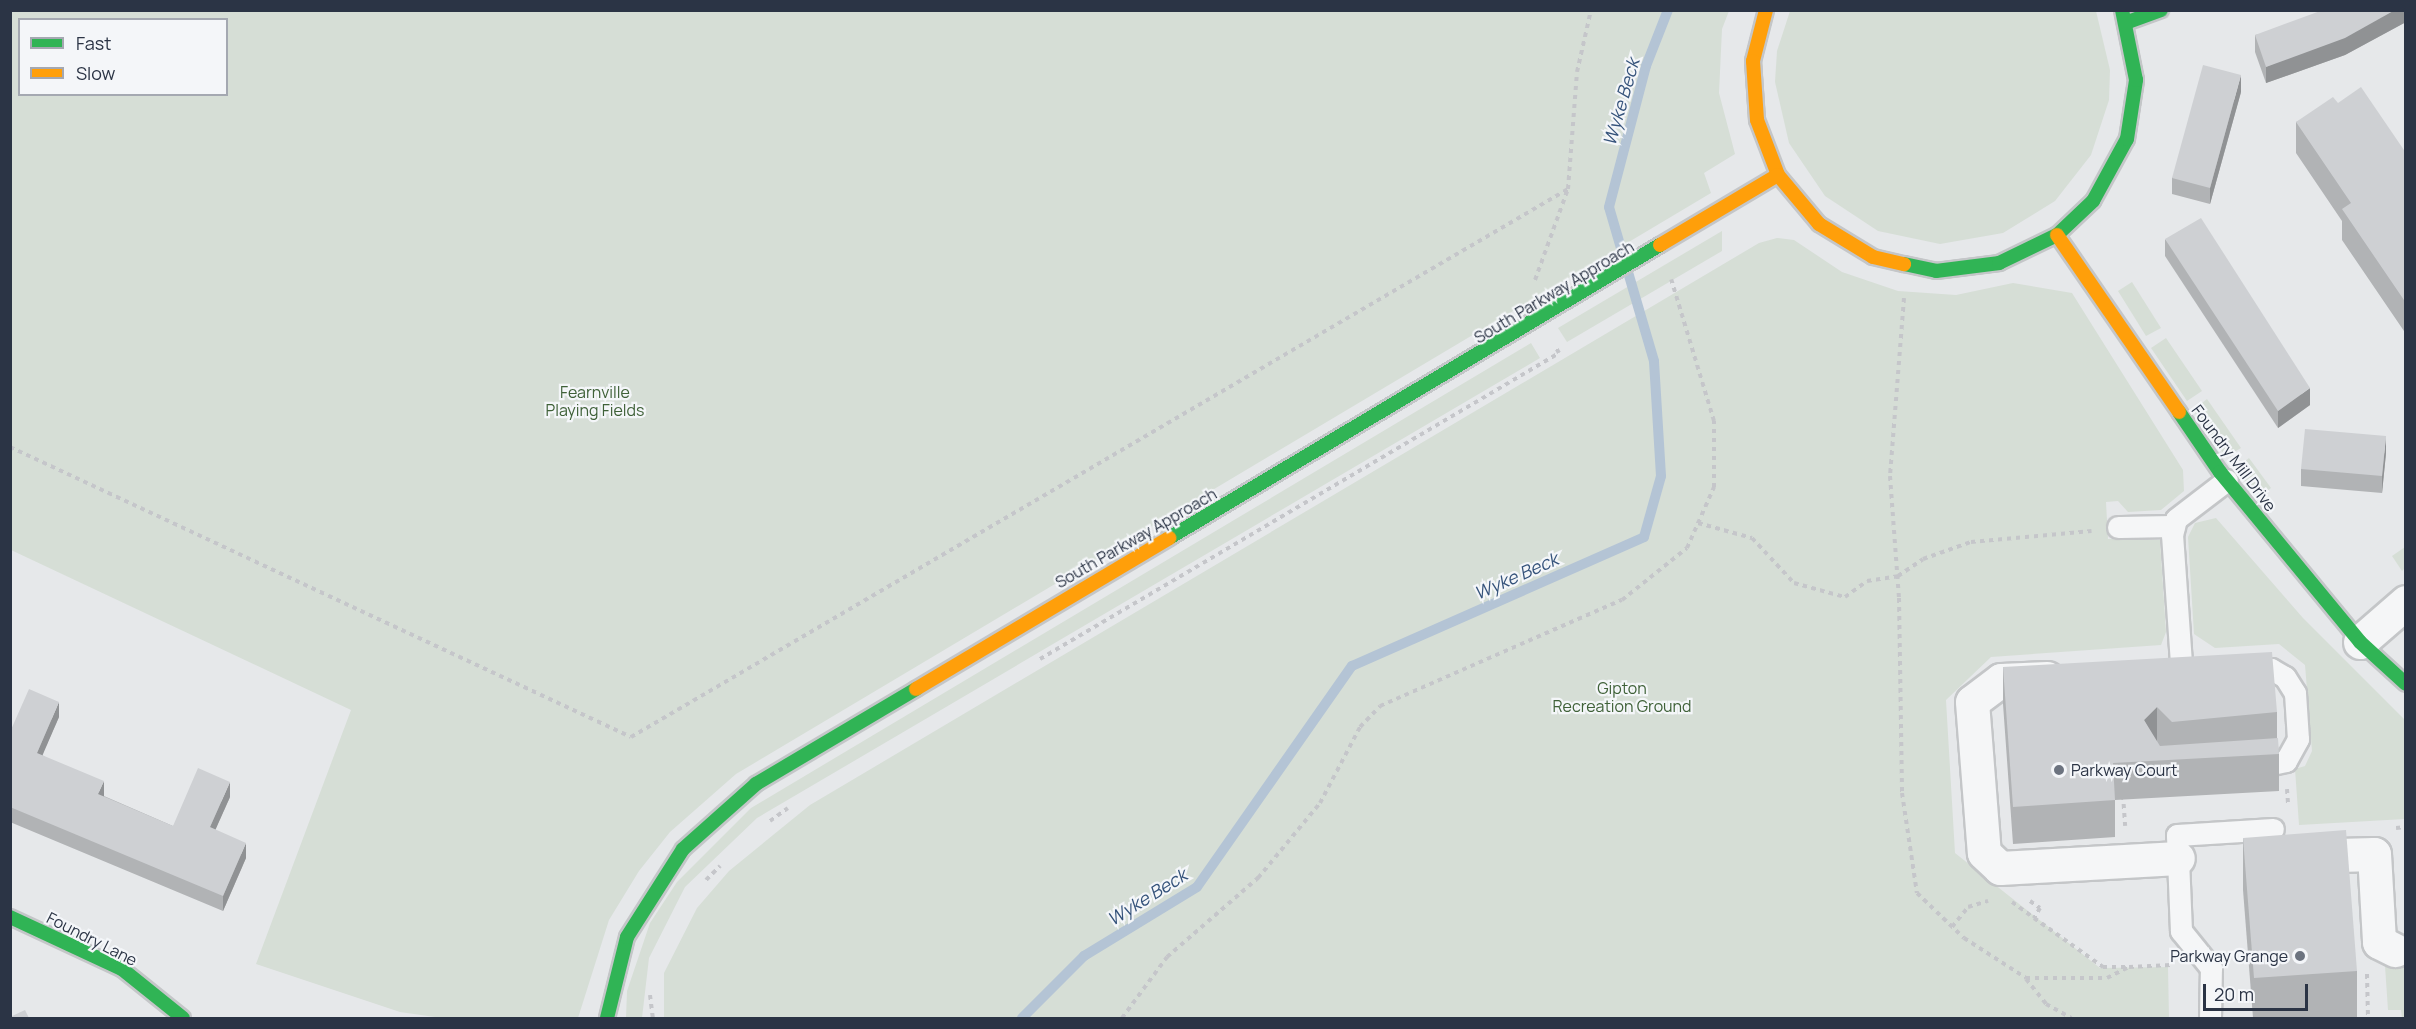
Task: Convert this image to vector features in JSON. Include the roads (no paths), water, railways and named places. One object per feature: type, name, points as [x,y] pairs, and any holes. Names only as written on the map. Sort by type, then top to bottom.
[{"type":"street","points":[[1766,10],[1753,61],[1757,120],[1778,175],[1819,224],[1873,257],[1936,271],[2000,262],[2057,235],[2093,201],[2127,139],[2136,80],[2125,16],[2161,10]]},
{"type":"street","name":"South Parkway Approach","points":[[607,1018],[627,938],[683,849],[756,784],[1661,248],[1778,175]]},
{"type":"street","name":"Foundry Mill Drive","points":[[2057,235],[2227,480],[2360,642],[2406,684]]},
{"type":"street","points":[[2360,642],[2406,602]]},
{"type":"street","points":[[2080,677],[2001,680],[1972,702],[1984,853],[1998,883],[2127,860],[2178,858]]},
{"type":"street","points":[[2298,856],[2374,854],[2379,942],[2396,950]]},
{"type":"street","name":"Foundry Lane","points":[[10,916],[122,969],[183,1018]]},
{"type":"lane","points":[[2206,672],[2181,663],[2174,526],[2176,519],[2227,480]]},
{"type":"lane","points":[[2118,527],[2174,526]]},
{"type":"lane","points":[[2167,674],[2271,669],[2285,677],[2295,693],[2298,738],[2286,761],[2231,769]]},
{"type":"lane","points":[[2210,1018],[2211,968],[2181,931],[2177,834],[2273,829]]},
{"type":"waterway","name":"Wyke Beck","points":[[1022,1018],[1084,956],[1197,887],[1352,666],[1644,537],[1661,476],[1654,361],[1609,207],[1646,66],[1668,10]]},
{"type":"place","name":"Parkway Court","points":[[2059,770]]},
{"type":"place","name":"Parkway Grange","points":[[2300,956]]},
{"type":"park label","name":"Fearnville Playing Fields","points":[[595,401]]},
{"type":"park label","name":"Gipton Recreation Ground","points":[[1622,697]]}]
